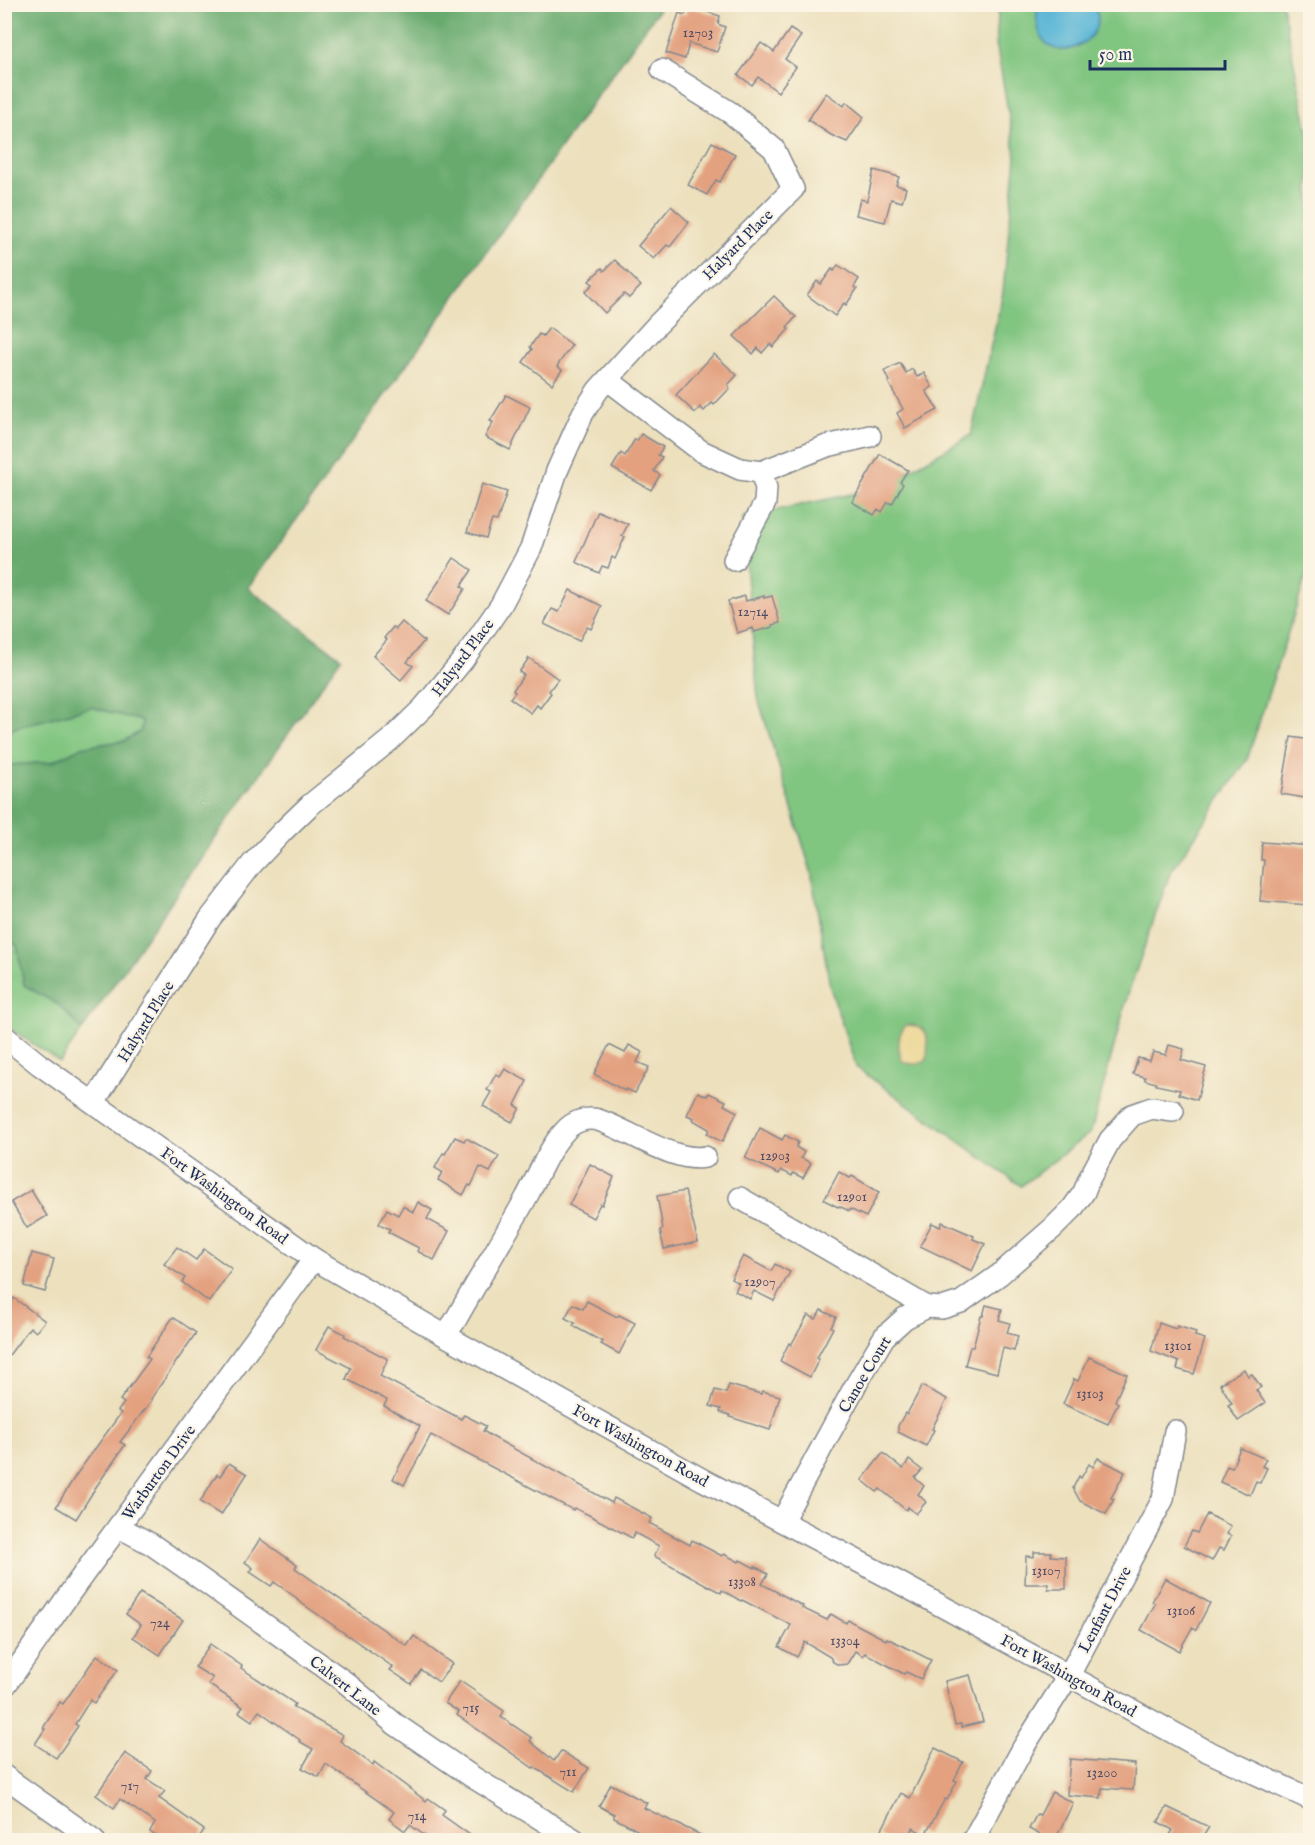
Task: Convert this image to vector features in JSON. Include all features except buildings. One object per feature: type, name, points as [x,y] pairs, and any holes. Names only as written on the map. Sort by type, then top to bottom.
[{"type":"street","name":"Halyard Place","points":[[94,1102],[209,920],[252,864],[310,805],[390,740],[424,707],[463,660],[501,605],[531,548],[557,471],[583,413],[598,390],[656,326],[793,189],[774,149],[731,113],[662,70]]},
{"type":"street","points":[[608,380],[701,451],[740,469],[761,472],[827,446],[870,436]]},
{"type":"street","points":[[734,560],[765,503],[766,489],[761,472]]},
{"type":"street","name":"Fort Washington Road","points":[[4,1036],[40,1065],[315,1259],[445,1335],[703,1480],[1205,1750],[1311,1799]]},
{"type":"street","points":[[740,1198],[927,1307],[942,1308],[961,1302],[999,1275],[1072,1209],[1084,1192],[1110,1140],[1132,1115],[1152,1108],[1173,1111]]},
{"type":"street","points":[[445,1335],[552,1149],[564,1131],[576,1122],[595,1119],[684,1156],[695,1159],[705,1157]]},
{"type":"street","name":"Warburton Drive","points":[[4,1687],[91,1563],[315,1259]]},
{"type":"street","name":"Canoe Court","points":[[783,1521],[884,1337],[905,1318],[927,1307]]},
{"type":"street","name":"Lenfant Drive","points":[[973,1840],[1023,1748],[1069,1675],[1163,1499],[1175,1431]]},
{"type":"street","name":"Calvert Lane","points":[[119,1527],[194,1574],[321,1665],[395,1724],[461,1769],[575,1840]]},
{"type":"street","points":[[4,1776],[94,1840]]},
{"type":"green space","points":[[5,4],[662,5],[248,588],[341,658],[82,1030],[59,1005],[24,985],[17,945],[5,939],[5,770],[9,765],[52,762],[82,747],[124,741],[141,731],[142,721],[91,707],[14,728],[5,736]]},
{"type":"green space","points":[[999,5],[1282,5],[1310,140],[1310,564],[1247,760],[1170,873],[1128,994],[1091,1132],[1021,1186],[856,1067],[830,987],[811,871],[758,698],[742,517],[876,489],[971,435],[1003,292],[1016,156],[996,43]]},
{"type":"green space","points":[[91,707],[142,721],[141,731],[124,741],[82,747],[52,762],[10,765],[5,770],[5,736],[14,728]]},
{"type":"green space","points":[[5,939],[17,945],[24,985],[59,1005],[82,1030],[60,1062],[5,1025]]},
{"type":"sand","points":[[906,1025],[920,1028],[926,1035],[927,1060],[921,1063],[912,1064],[902,1061],[899,1042]]},
{"type":"water","points":[[1040,5],[1092,5],[1098,16],[1096,27],[1090,37],[1079,45],[1067,49],[1055,49],[1045,42],[1037,21]]}]
